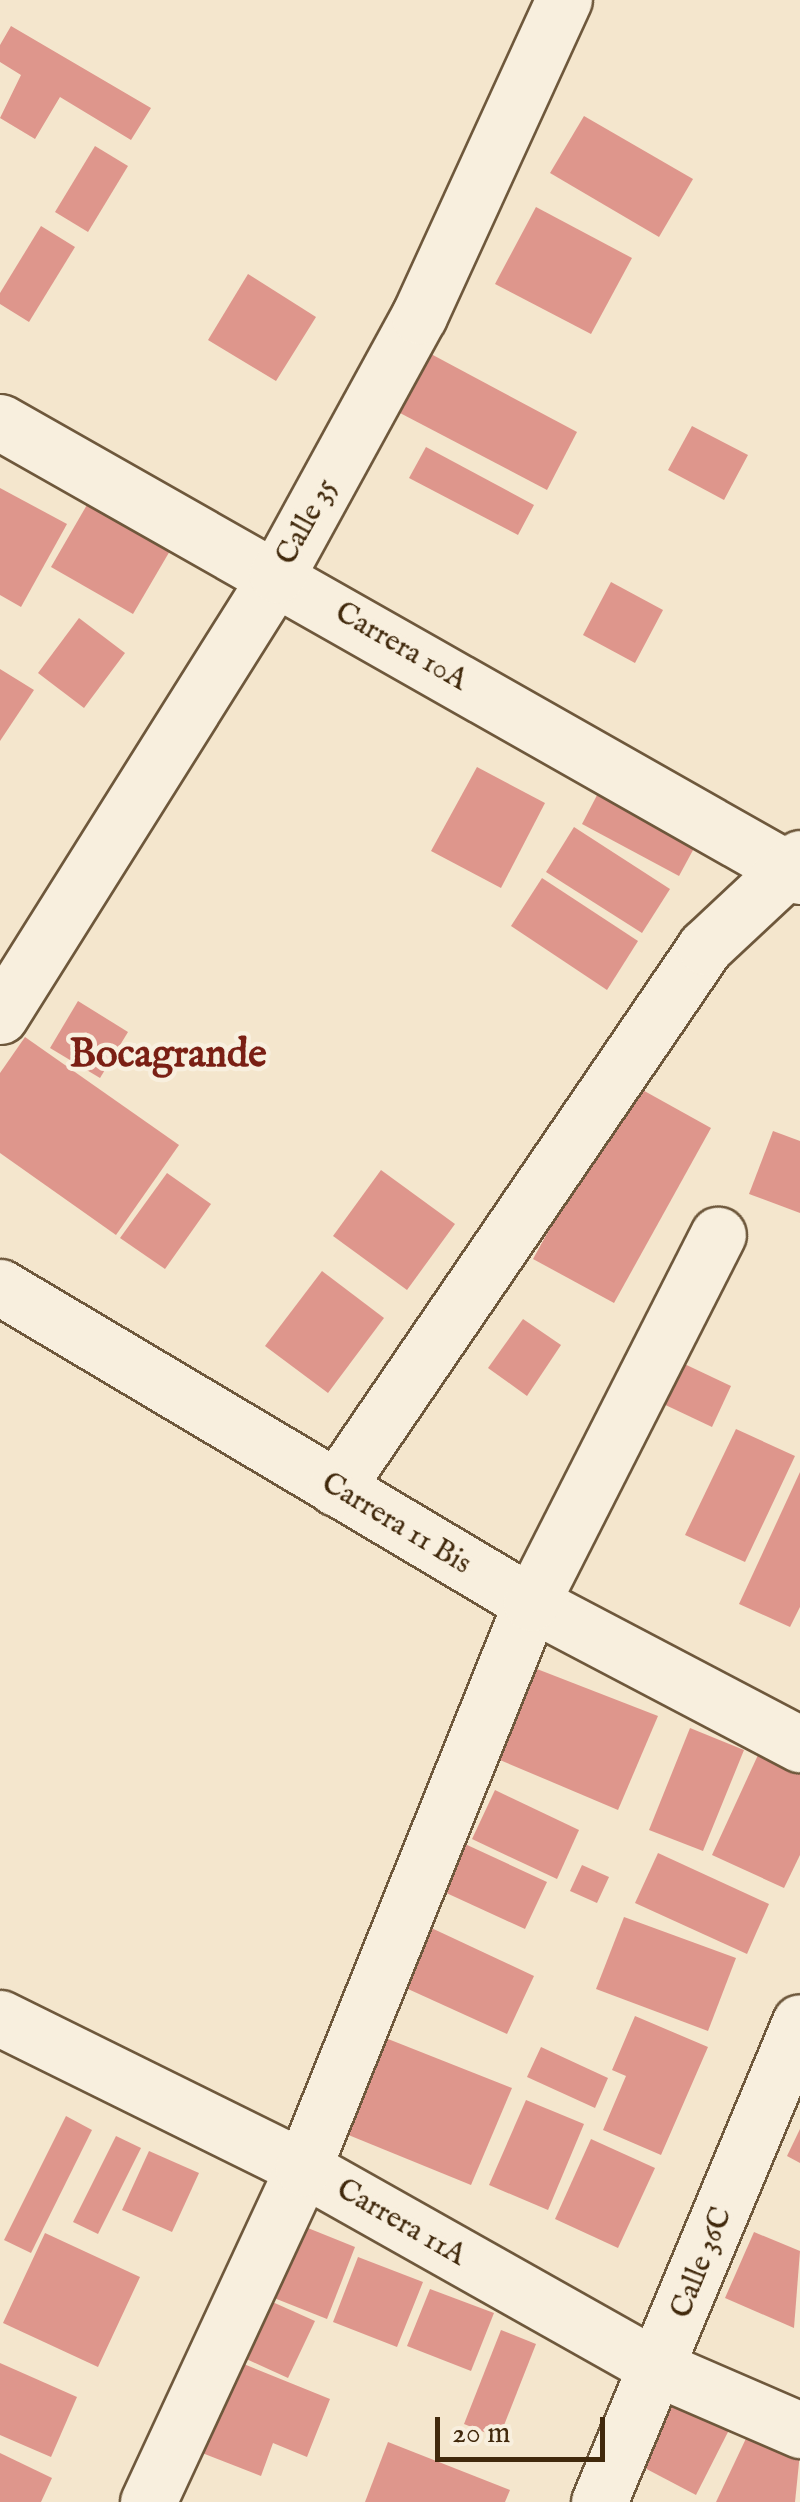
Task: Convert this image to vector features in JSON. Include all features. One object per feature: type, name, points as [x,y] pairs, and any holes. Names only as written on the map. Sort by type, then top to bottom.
[{"type":"street","name":"Calle 35","points":[[0,1016],[277,576],[419,316],[564,0]]},
{"type":"street","name":"Carrera 10A","points":[[0,422],[797,869]]},
{"type":"street","points":[[336,1488],[704,947],[797,869]]},
{"type":"street","points":[[148,2502],[303,2168],[530,1603],[718,1235]]},
{"type":"street","name":"Carrera 11 Bis","points":[[0,1287],[530,1603],[800,1744]]},
{"type":"street","name":"Carrera 11A","points":[[0,2018],[303,2168],[659,2370],[800,2430]]},
{"type":"street","name":"Calle 36C","points":[[600,2502],[659,2370],[800,2022]]},
{"type":"building","points":[[11,26],[151,108],[131,140],[60,97],[35,139],[0,118],[21,75],[0,62],[0,45]]},
{"type":"building","points":[[584,116],[693,179],[659,237],[550,173]]},
{"type":"building","points":[[95,146],[128,166],[88,232],[55,212]]},
{"type":"building","points":[[536,207],[632,258],[591,334],[495,284]]},
{"type":"building","points":[[41,226],[75,247],[29,322],[0,304],[0,293]]},
{"type":"building","points":[[248,274],[316,317],[276,381],[208,340]]},
{"type":"building","points":[[431,354],[577,432],[547,490],[400,413]]},
{"type":"building","points":[[692,426],[748,455],[724,500],[668,470]]},
{"type":"building","points":[[426,447],[534,505],[518,535],[409,478]]},
{"type":"building","points":[[99,484],[181,532],[133,614],[51,567]]},
{"type":"building","points":[[0,488],[67,524],[21,607],[0,595]]},
{"type":"building","points":[[611,582],[663,610],[635,663],[583,635]]},
{"type":"building","points":[[79,618],[125,653],[84,708],[38,673]]},
{"type":"building","points":[[0,669],[34,690],[0,741]]},
{"type":"building","points":[[477,767],[545,803],[501,888],[431,851]]},
{"type":"building","points":[[607,776],[705,828],[679,876],[582,824]]},
{"type":"building","points":[[574,827],[670,889],[642,933],[546,872]]},
{"type":"building","points":[[542,878],[638,941],[607,990],[511,926]]},
{"type":"building","points":[[78,1001],[128,1032],[100,1078],[50,1048]]},
{"type":"building","points":[[25,1037],[179,1145],[116,1235],[0,1153],[0,1073]]},
{"type":"building","points":[[630,1083],[711,1128],[614,1303],[533,1259]]},
{"type":"building","points":[[773,1131],[800,1141],[800,1213],[749,1194]]},
{"type":"building","points":[[381,1170],[455,1224],[407,1290],[333,1236]]},
{"type":"building","points":[[167,1173],[211,1204],[165,1269],[120,1238]]},
{"type":"building","points":[[322,1271],[384,1318],[328,1393],[265,1346]]},
{"type":"building","points":[[523,1319],[561,1345],[527,1396],[488,1368]]},
{"type":"building","points":[[676,1360],[731,1386],[712,1427],[657,1401]]},
{"type":"building","points":[[736,1429],[795,1456],[745,1562],[685,1535]]},
{"type":"building","points":[[800,1472],[800,1607],[790,1627],[739,1604]]},
{"type":"building","points":[[537,1669],[658,1716],[618,1810],[500,1760]]},
{"type":"building","points":[[690,1728],[744,1750],[703,1851],[649,1830]]},
{"type":"building","points":[[764,1742],[800,1759],[800,1855],[784,1888],[712,1855]]},
{"type":"building","points":[[495,1790],[579,1830],[557,1879],[472,1839]]},
{"type":"building","points":[[465,1844],[547,1882],[525,1929],[442,1891]]},
{"type":"building","points":[[658,1853],[769,1904],[747,1954],[635,1903]]},
{"type":"building","points":[[582,1865],[609,1877],[597,1903],[570,1891]]},
{"type":"building","points":[[624,1917],[736,1958],[708,2031],[596,1989]]},
{"type":"building","points":[[425,1925],[534,1976],[507,2034],[397,1984]]},
{"type":"building","points":[[635,2016],[708,2047],[661,2155],[603,2130],[626,2076],[612,2070]]},
{"type":"building","points":[[383,2037],[512,2088],[471,2185],[346,2134]]},
{"type":"building","points":[[541,2047],[608,2078],[595,2108],[527,2077]]},
{"type":"building","points":[[526,2100],[584,2124],[548,2210],[489,2185]]},
{"type":"building","points":[[66,2116],[92,2130],[31,2253],[4,2240]]},
{"type":"building","points":[[800,2129],[800,2163],[787,2156]]},
{"type":"building","points":[[116,2136],[141,2148],[98,2234],[73,2222]]},
{"type":"building","points":[[591,2139],[655,2168],[618,2248],[555,2219]]},
{"type":"building","points":[[149,2151],[199,2173],[172,2232],[122,2210]]},
{"type":"building","points":[[293,2222],[355,2247],[327,2319],[264,2294]]},
{"type":"building","points":[[754,2232],[800,2251],[794,2328],[725,2298]]},
{"type":"building","points":[[45,2233],[140,2277],[98,2367],[3,2323]]},
{"type":"building","points":[[358,2257],[423,2282],[397,2347],[333,2322]]},
{"type":"building","points":[[430,2289],[494,2313],[471,2371],[407,2346]]},
{"type":"building","points":[[268,2300],[315,2321],[288,2378],[242,2357]]},
{"type":"building","points":[[501,2330],[536,2344],[499,2438],[464,2424]]},
{"type":"building","points":[[234,2360],[330,2399],[307,2457],[273,2443],[261,2476],[197,2451]]},
{"type":"building","points":[[0,2363],[77,2397],[51,2457],[0,2435]]},
{"type":"building","points":[[670,2400],[729,2430],[696,2495],[637,2464]]},
{"type":"building","points":[[750,2430],[800,2453],[795,2502],[716,2502]]},
{"type":"building","points":[[388,2442],[510,2490],[505,2502],[365,2502]]},
{"type":"building","points":[[0,2453],[52,2478],[41,2502],[0,2502]]},
{"type":"district","name":"Bocagrande","points":[[168,1056]]}]
